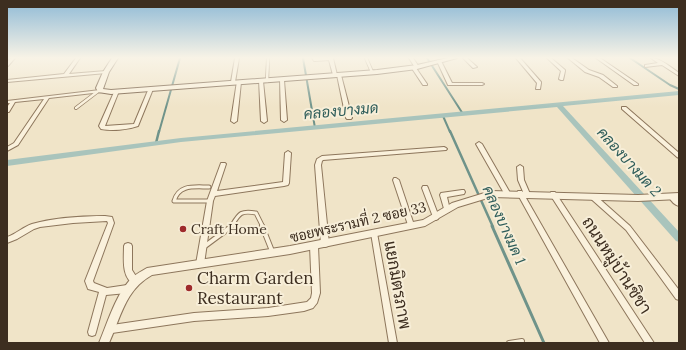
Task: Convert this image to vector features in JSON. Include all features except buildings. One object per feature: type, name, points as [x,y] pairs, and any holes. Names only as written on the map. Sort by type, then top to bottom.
[{"type":"main road","points":[[105,74],[98,91],[151,89],[349,74]]},
{"type":"street","points":[[7,81],[75,74]]},
{"type":"street","points":[[234,121],[236,74]]},
{"type":"street","points":[[419,74],[424,84]]},
{"type":"street","points":[[444,74],[450,84],[482,84]]},
{"type":"street","points":[[532,74],[539,83],[538,88]]},
{"type":"street","points":[[561,79],[562,74]]},
{"type":"street","points":[[596,74],[615,86]]},
{"type":"street","points":[[622,74],[636,84]]},
{"type":"street","points":[[337,75],[348,118]]},
{"type":"street","points":[[282,80],[284,120]]},
{"type":"street","points":[[264,81],[264,121]]},
{"type":"street","points":[[117,91],[102,126],[103,128],[136,125],[151,89]]},
{"type":"street","points":[[7,102],[98,91]]},
{"type":"street","points":[[7,149],[16,144],[48,97]]},
{"type":"street","points":[[7,111],[14,101]]},
{"type":"street","points":[[624,108],[679,156]]},
{"type":"street","points":[[479,144],[507,193]]},
{"type":"street","points":[[325,244],[318,165],[319,160],[322,158],[444,149]]},
{"type":"street","points":[[213,194],[284,184],[288,153]]},
{"type":"street","points":[[200,264],[210,201],[222,164]]},
{"type":"street","points":[[520,167],[524,194],[604,343]]},
{"type":"street","points":[[396,180],[411,226]]},
{"type":"street","points":[[425,188],[436,218]]},
{"type":"street","points":[[447,210],[443,195],[462,192]]},
{"type":"street","name":"ซอยพระรามที่ 2 ซอย 33","points":[[104,343],[112,329],[127,290],[140,276],[150,271],[314,246],[425,223],[436,218],[447,210],[484,195],[507,193],[638,198],[675,196]]},
{"type":"street","name":"ถนนหมู่บ้านชิชา","points":[[554,194],[558,203],[650,343]]},
{"type":"street","points":[[592,196],[628,228],[679,296]]},
{"type":"street","points":[[675,196],[679,204]]},
{"type":"street","points":[[7,240],[17,237],[36,226],[86,220],[110,219],[110,223],[89,281],[91,286],[103,289],[104,292],[127,290]]},
{"type":"street","name":"แยกมิตรภาพ","points":[[374,233],[393,343]]},
{"type":"street","points":[[128,246],[128,271],[135,281]]},
{"type":"street","points":[[112,329],[200,317],[268,312],[310,305],[314,300],[316,293],[314,246]]},
{"type":"street","points":[[92,332],[104,292]]},
{"type":"lane","points":[[264,81],[265,74]]},
{"type":"lane","points":[[76,108],[98,91]]},
{"type":"lane","points":[[209,187],[183,188],[178,191],[174,201],[210,201]]},
{"type":"lane","points":[[202,247],[231,228],[239,214],[249,211],[256,213],[267,236],[272,253]]},
{"type":"lane","points":[[509,343],[522,341]]},
{"type":"waterway","points":[[159,132],[175,74]]},
{"type":"waterway","points":[[306,74],[315,128]]},
{"type":"waterway","points":[[438,74],[463,114]]},
{"type":"waterway","points":[[654,74],[679,89]]},
{"type":"waterway","name":"คลองบางมด","points":[[7,163],[181,140],[679,93]]},
{"type":"waterway","name":"คลองบางมด 2","points":[[559,105],[679,238]]},
{"type":"waterway","name":"คลองบางมด 1","points":[[443,116],[450,132]]},
{"type":"waterway","points":[[156,143],[159,131]]},
{"type":"waterway","name":"คลองบางมด 1","points":[[450,131],[493,227]]},
{"type":"waterway","name":"คลองบางมด 1","points":[[492,226],[544,343]]},
{"type":"place","name":"Craft Home","points":[[183,229]]},
{"type":"place","name":"Charm Garden Restaurant","points":[[189,288]]}]
